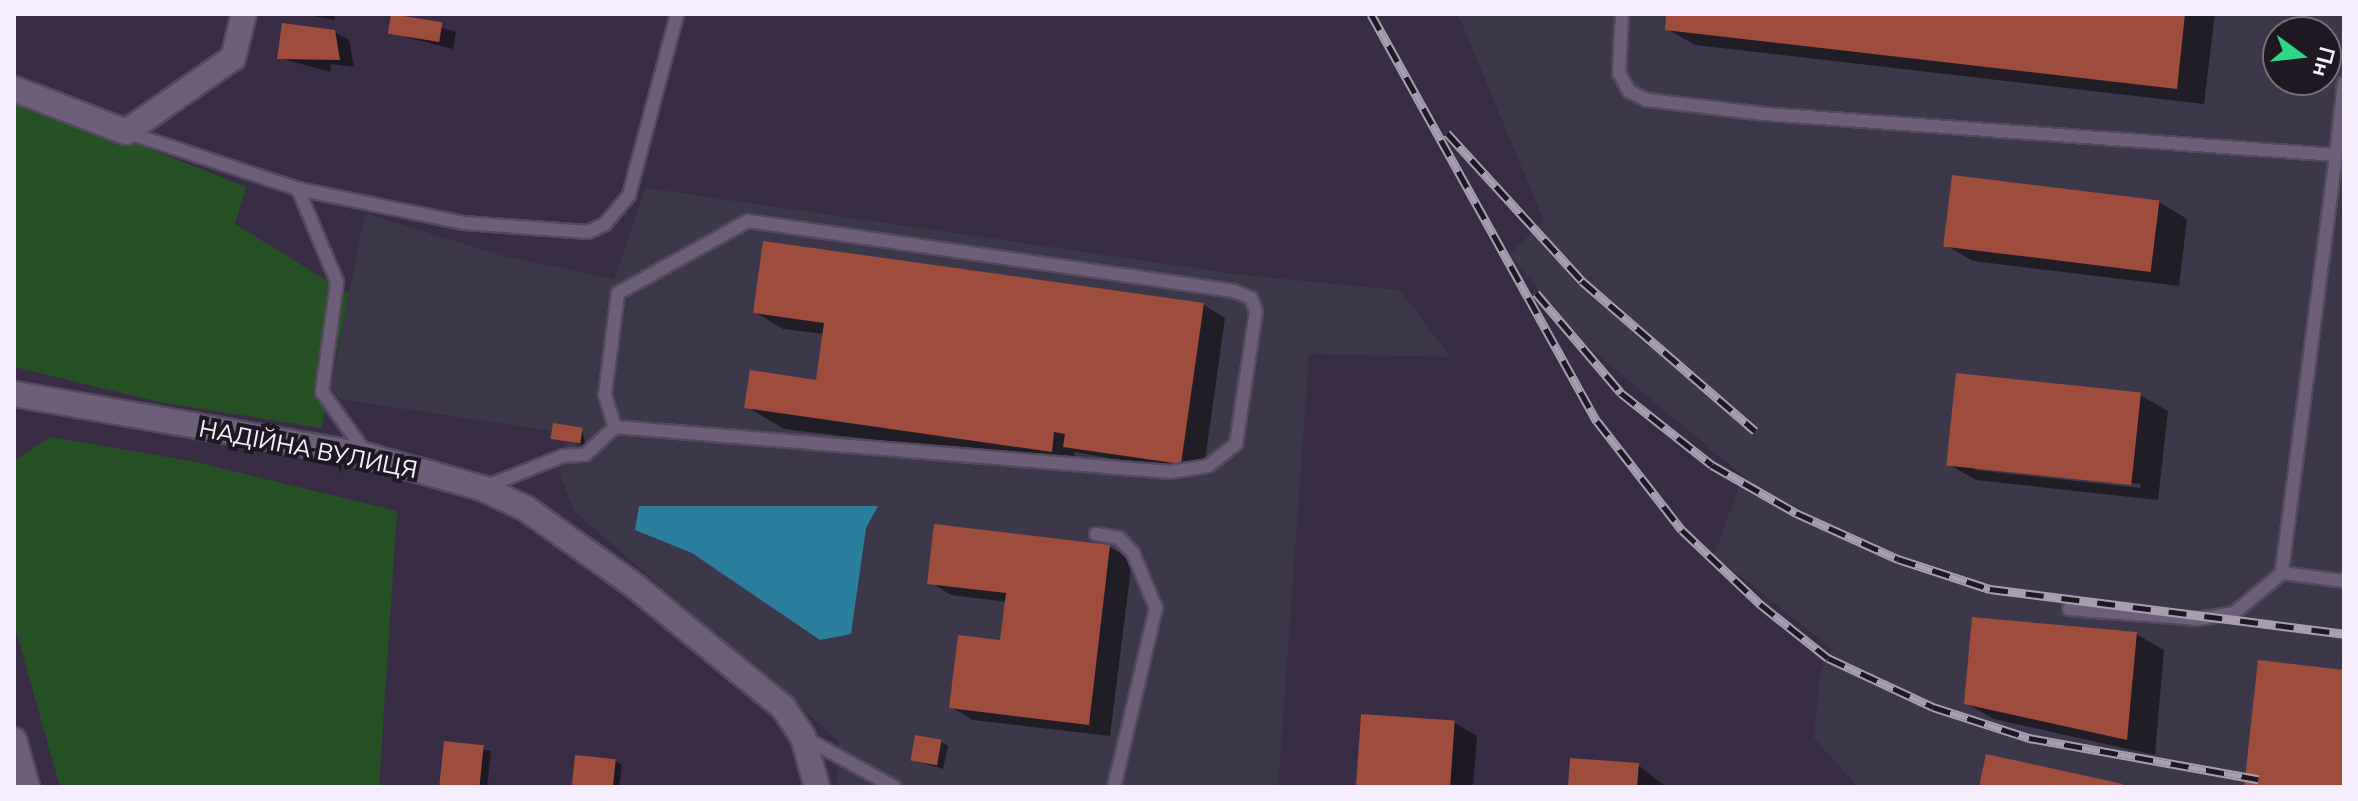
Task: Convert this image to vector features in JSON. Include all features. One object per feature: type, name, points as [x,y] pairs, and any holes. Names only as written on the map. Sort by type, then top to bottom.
[{"type":"street","points":[[14,89],[126,132],[233,58],[244,14]]},
{"type":"street","name":"НАДІЙНА ВУЛИЦЯ","points":[[14,394],[368,456],[482,488],[561,529],[783,707],[803,737],[818,786]]},
{"type":"street","points":[[14,740],[27,787]]},
{"type":"lane","points":[[126,132],[298,189],[532,233],[566,236],[605,224],[639,171],[677,14]]},
{"type":"lane","points":[[1622,14],[1619,73],[1629,91],[1647,100],[2336,155]]},
{"type":"lane","points":[[2069,609],[2199,619],[2234,613],[2282,573],[2344,83]]},
{"type":"lane","points":[[298,189],[337,282],[322,392],[368,456]]},
{"type":"lane","points":[[482,488],[563,456],[585,455],[615,427],[1170,472],[1208,466],[1236,444],[1256,311],[1251,298],[1234,291],[748,221],[618,293],[605,395],[615,427]]},
{"type":"lane","points":[[1096,534],[1119,538],[1133,553],[1156,608],[1114,787]]},
{"type":"lane","points":[[2282,573],[2344,581]]},
{"type":"lane","points":[[803,737],[894,787]]},
{"type":"shaded area","points":[[1458,14],[2344,14],[2344,787],[1858,787],[1814,738],[1820,675],[1832,649],[1714,555],[1743,476],[1583,342],[1510,254],[1544,221]]},
{"type":"shaded area","points":[[646,188],[1242,275],[1400,290],[1450,357],[1309,354],[1278,787],[837,787],[839,741],[574,511],[560,475],[565,442],[550,439],[551,431],[340,399],[331,387],[365,213],[499,255],[614,279]]},
{"type":"green space","points":[[14,95],[246,187],[235,224],[349,294],[321,428],[160,402],[14,367]]},
{"type":"green space","points":[[50,437],[196,462],[397,511],[379,787],[60,787],[14,624],[14,461]]},
{"type":"water","points":[[639,506],[878,506],[866,528],[851,634],[820,640],[692,553],[635,530]]},
{"type":"building","points":[[391,14],[442,22],[439,42],[388,34]]},
{"type":"building","points":[[1666,14],[2185,14],[2177,89],[1665,30]]},
{"type":"building","points":[[282,23],[335,30],[340,60],[277,59]]},
{"type":"building","points":[[1952,175],[2159,200],[2151,272],[1943,246]]},
{"type":"building","points":[[763,241],[1204,303],[1181,464],[1063,447],[1065,434],[1054,432],[1052,452],[744,408],[750,370],[816,380],[824,323],[753,313]]},
{"type":"building","points":[[1956,373],[2141,392],[2131,485],[1946,465]]},
{"type":"building","points":[[553,423],[583,428],[580,443],[550,439]]},
{"type":"building","points":[[934,524],[1110,545],[1089,725],[949,708],[958,635],[1000,640],[1006,593],[927,584]]},
{"type":"building","points":[[1972,617],[2137,632],[2127,740],[1964,704]]},
{"type":"building","points":[[2258,660],[2344,670],[2344,787],[2244,787]]},
{"type":"building","points":[[1361,714],[1455,721],[1450,787],[1356,785]]},
{"type":"building","points":[[915,735],[942,740],[937,765],[910,761]]},
{"type":"building","points":[[444,741],[484,745],[479,787],[439,787]]},
{"type":"building","points":[[1986,754],[2123,784],[2122,787],[1979,787]]},
{"type":"building","points":[[575,755],[616,759],[613,787],[572,787]]},
{"type":"building","points":[[1570,758],[1639,763],[1637,787],[1568,787]]},
{"type":"railway","points":[[1371,14],[1597,421],[1682,530],[1760,604],[1828,658],[1933,707],[2029,738],[2258,779]]},
{"type":"railway","points":[[1447,133],[1582,281],[1755,431]]},
{"type":"railway","points":[[1536,293],[1621,393],[1712,465],[1796,513],[1898,559],[1990,589],[2344,634]]}]
